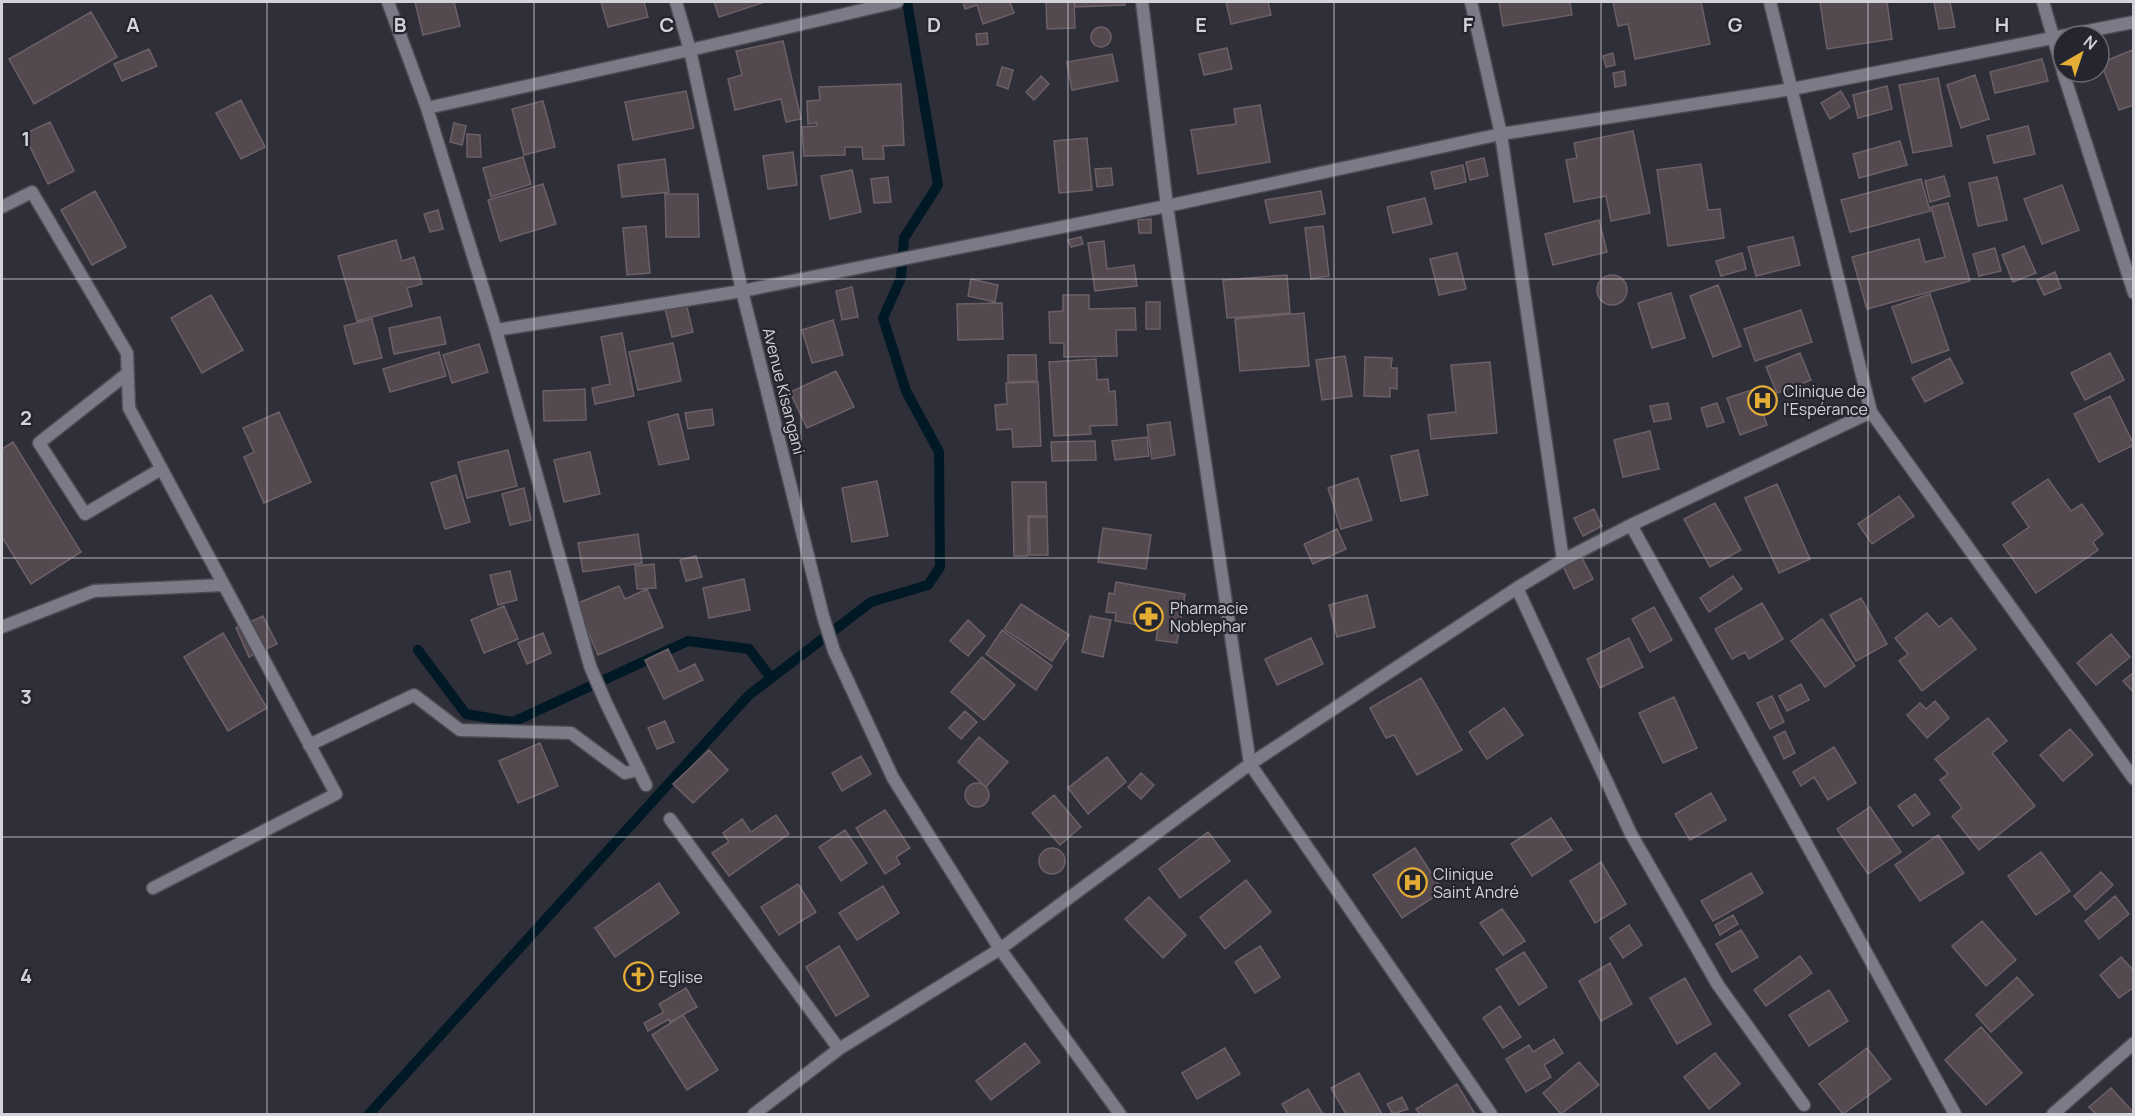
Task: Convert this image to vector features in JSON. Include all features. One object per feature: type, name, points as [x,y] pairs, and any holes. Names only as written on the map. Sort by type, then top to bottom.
[{"type":"street","points":[[388,2],[427,108],[496,330],[590,666],[646,785]]},
{"type":"street","name":"Avenue Kisangani","points":[[676,2],[690,50],[742,291],[823,616],[834,651],[893,778],[1000,949],[1120,1114]]},
{"type":"street","points":[[427,108],[897,2]]},
{"type":"street","points":[[1142,2],[1167,206],[1250,764],[1491,1114]]},
{"type":"street","points":[[1471,2],[1501,134],[1563,560]]},
{"type":"street","points":[[1770,2],[1871,412],[2133,779]]},
{"type":"street","points":[[2043,2],[2051,33]]},
{"type":"street","points":[[2111,26],[2133,22]]},
{"type":"street","points":[[496,330],[742,291],[1167,206],[1501,134],[1792,89],[2051,37]]},
{"type":"street","points":[[2067,84],[2133,293]]},
{"type":"street","points":[[2,207],[32,192],[127,353],[129,408],[336,794],[153,888]]},
{"type":"street","points":[[128,373],[39,443],[85,514],[161,468]]},
{"type":"street","points":[[754,1114],[838,1049],[1000,949],[1250,764],[1517,588],[1563,560],[1631,525],[1871,412]]},
{"type":"street","points":[[1631,525],[1955,1114]]},
{"type":"street","points":[[2,627],[94,591],[223,585]]},
{"type":"street","points":[[1517,588],[1631,834],[1718,985],[1804,1105]]},
{"type":"street","points":[[309,745],[414,695],[460,730],[571,733],[625,773],[639,770]]},
{"type":"street","points":[[670,819],[838,1049]]},
{"type":"street","points":[[2053,1114],[2133,1043]]},
{"type":"building","points":[[415,2],[454,2],[460,26],[423,35]]},
{"type":"building","points":[[601,2],[644,2],[648,17],[608,27]]},
{"type":"building","points":[[714,2],[765,2],[719,17]]},
{"type":"building","points":[[963,2],[1010,2],[1014,13],[983,24],[977,5],[965,9]]},
{"type":"building","points":[[1046,2],[1074,2],[1075,28],[1047,29]]},
{"type":"building","points":[[1075,2],[1124,2],[1125,5],[1075,7]]},
{"type":"building","points":[[1226,2],[1268,2],[1271,15],[1231,24]]},
{"type":"building","points":[[1499,2],[1570,2],[1572,15],[1503,26]]},
{"type":"building","points":[[1613,2],[1701,2],[1710,44],[1635,59],[1628,24],[1618,26]]},
{"type":"building","points":[[1820,2],[1887,2],[1892,39],[1827,49]]},
{"type":"building","points":[[1934,2],[1950,2],[1955,27],[1939,29]]},
{"type":"building","points":[[91,12],[117,57],[34,104],[9,59]]},
{"type":"building","points":[[1101,27],[1108,30],[1111,37],[1108,44],[1101,47],[1094,44],[1091,37],[1094,30]]},
{"type":"building","points":[[987,33],[988,44],[977,45],[976,34]]},
{"type":"building","points":[[783,41],[801,119],[786,122],[781,99],[735,110],[728,79],[742,75],[736,51]]},
{"type":"building","points":[[1227,48],[1232,69],[1204,75],[1199,54]]},
{"type":"building","points":[[149,49],[157,66],[122,81],[114,64]]},
{"type":"building","points":[[2132,50],[2134,55],[2134,105],[2119,110],[2109,84],[2111,84],[2111,59]]},
{"type":"building","points":[[1613,53],[1615,65],[1606,67],[1603,56]]},
{"type":"building","points":[[1112,54],[1118,81],[1072,90],[1067,62]]},
{"type":"building","points":[[2042,59],[2048,81],[1995,93],[1990,72]]},
{"type":"building","points":[[1002,67],[1013,70],[1008,89],[997,85]]},
{"type":"building","points":[[1624,71],[1626,85],[1615,87],[1613,73]]},
{"type":"building","points":[[1975,75],[1989,119],[1961,128],[1947,85]]},
{"type":"building","points":[[1041,76],[1049,84],[1034,100],[1026,92]]},
{"type":"building","points":[[1938,78],[1952,146],[1913,153],[1899,85]]},
{"type":"building","points":[[901,84],[904,145],[883,146],[884,159],[863,159],[862,147],[845,147],[845,155],[804,156],[802,127],[817,126],[817,123],[808,124],[807,101],[820,100],[819,87]]},
{"type":"building","points":[[1887,86],[1892,109],[1858,118],[1853,95]]},
{"type":"building","points":[[686,91],[694,128],[633,140],[625,102]]},
{"type":"building","points":[[1841,91],[1850,107],[1830,119],[1821,103]]},
{"type":"building","points":[[241,100],[265,147],[241,159],[216,113]]},
{"type":"building","points":[[543,101],[555,147],[524,155],[512,109]]},
{"type":"building","points":[[1260,105],[1270,162],[1198,174],[1191,130],[1236,124],[1234,109]]},
{"type":"building","points":[[50,122],[74,171],[48,184],[24,134]]},
{"type":"building","points":[[454,123],[466,126],[462,145],[450,142]]},
{"type":"building","points":[[2028,126],[2035,154],[1994,163],[1987,136]]},
{"type":"building","points":[[1633,131],[1650,213],[1611,221],[1606,196],[1574,202],[1566,160],[1577,158],[1574,143]]},
{"type":"building","points":[[467,134],[480,135],[481,157],[467,157]]},
{"type":"building","points":[[1087,138],[1092,190],[1059,193],[1054,141]]},
{"type":"building","points":[[1900,141],[1907,165],[1859,178],[1853,154]]},
{"type":"building","points":[[793,152],[797,185],[768,189],[763,156]]},
{"type":"building","points":[[523,157],[531,184],[491,197],[483,168]]},
{"type":"building","points":[[1484,158],[1488,176],[1470,180],[1466,162]]},
{"type":"building","points":[[665,159],[669,192],[622,197],[618,165]]},
{"type":"building","points":[[1701,164],[1708,210],[1720,209],[1724,238],[1668,246],[1657,170]]},
{"type":"building","points":[[1463,165],[1466,182],[1435,189],[1431,172]]},
{"type":"building","points":[[1111,168],[1113,185],[1097,187],[1095,169]]},
{"type":"building","points":[[852,170],[861,212],[830,219],[821,176]]},
{"type":"building","points":[[1944,176],[1950,196],[1930,202],[1925,181]]},
{"type":"building","points":[[888,177],[891,202],[874,203],[871,179]]},
{"type":"building","points":[[1997,177],[2007,220],[1978,226],[1969,183]]},
{"type":"building","points":[[1921,179],[1930,211],[1850,232],[1841,200]]},
{"type":"building","points":[[543,184],[556,224],[500,241],[488,200]]},
{"type":"building","points":[[2062,185],[2079,230],[2042,244],[2024,199]]},
{"type":"building","points":[[95,191],[126,247],[92,265],[61,210]]},
{"type":"building","points":[[1321,191],[1325,214],[1270,223],[1265,200]]},
{"type":"building","points":[[665,194],[698,194],[699,237],[666,237]]},
{"type":"building","points":[[1425,198],[1432,224],[1393,233],[1387,207]]},
{"type":"building","points":[[1948,203],[1970,281],[1867,309],[1852,257],[1919,239],[1925,262],[1945,257],[1931,207]]},
{"type":"building","points":[[438,210],[443,229],[430,232],[424,214]]},
{"type":"building","points":[[1151,219],[1151,233],[1139,233],[1138,220]]},
{"type":"building","points":[[1599,220],[1607,252],[1553,265],[1545,234]]},
{"type":"building","points":[[646,226],[650,273],[627,275],[623,228]]},
{"type":"building","points":[[1323,226],[1329,276],[1311,279],[1305,228]]},
{"type":"building","points":[[1081,237],[1083,244],[1071,247],[1068,240]]},
{"type":"building","points":[[1793,237],[1800,265],[1756,276],[1748,247]]},
{"type":"building","points":[[396,240],[402,261],[414,257],[422,284],[407,288],[412,306],[357,321],[338,256]]},
{"type":"building","points":[[1104,241],[1107,269],[1134,265],[1137,286],[1095,291],[1088,243]]},
{"type":"building","points":[[2024,246],[2036,273],[2013,282],[2002,255]]},
{"type":"building","points":[[1995,248],[2001,271],[1979,276],[1973,254]]},
{"type":"building","points":[[1457,253],[1466,289],[1439,295],[1430,259]]},
{"type":"building","points":[[1742,253],[1746,269],[1721,276],[1716,261]]},
{"type":"building","points":[[2055,272],[2061,288],[2044,295],[2037,280]]},
{"type":"building","points":[[1287,275],[1290,313],[1227,318],[1223,280]]},
{"type":"building","points":[[1612,275],[1623,279],[1627,290],[1623,301],[1612,305],[1601,301],[1597,290],[1601,279]]},
{"type":"building","points":[[971,279],[998,285],[995,302],[968,296]]},
{"type":"building","points":[[1718,285],[1741,346],[1713,357],[1690,296]]},
{"type":"building","points":[[852,287],[858,317],[842,320],[836,291]]},
{"type":"building","points":[[1671,293],[1685,338],[1652,348],[1638,303]]},
{"type":"building","points":[[1930,294],[1949,350],[1912,363],[1892,307]]},
{"type":"building","points":[[211,295],[243,350],[202,373],[171,318]]},
{"type":"building","points":[[1063,295],[1089,295],[1089,309],[1135,308],[1136,330],[1116,330],[1117,356],[1064,357],[1064,343],[1050,343],[1049,312],[1063,311]]},
{"type":"building","points":[[685,299],[693,332],[672,337],[664,304]]},
{"type":"building","points":[[1146,302],[1160,302],[1160,329],[1146,329]]},
{"type":"building","points":[[1002,303],[1003,339],[958,340],[957,304]]},
{"type":"building","points":[[1801,310],[1812,342],[1755,361],[1744,329]]},
{"type":"building","points":[[1304,313],[1309,366],[1240,371],[1235,319]]},
{"type":"building","points":[[440,317],[446,344],[394,354],[389,328]]},
{"type":"building","points":[[372,319],[382,358],[354,364],[344,326]]},
{"type":"building","points":[[833,320],[843,355],[812,363],[802,330]]},
{"type":"building","points":[[622,333],[634,396],[595,404],[592,388],[610,384],[601,337]]},
{"type":"building","points":[[673,343],[681,381],[638,390],[629,352]]},
{"type":"building","points":[[479,344],[488,372],[452,383],[443,355]]},
{"type":"building","points":[[439,352],[446,376],[390,392],[383,369]]},
{"type":"building","points":[[1800,353],[1811,380],[1777,393],[1766,367]]},
{"type":"building","points":[[2110,353],[2124,380],[2085,400],[2071,373]]},
{"type":"building","points":[[1008,355],[1036,355],[1037,381],[1008,382]]},
{"type":"building","points":[[1345,356],[1352,396],[1322,400],[1316,360]]},
{"type":"building","points":[[1365,357],[1392,358],[1391,368],[1397,368],[1397,389],[1390,388],[1390,397],[1364,396]]},
{"type":"building","points":[[1950,358],[1963,383],[1925,402],[1912,378]]},
{"type":"building","points":[[1096,359],[1097,380],[1108,379],[1109,392],[1115,391],[1117,425],[1090,426],[1091,434],[1054,436],[1049,362]]},
{"type":"building","points":[[1490,362],[1497,433],[1431,439],[1428,415],[1456,412],[1451,365]]},
{"type":"building","points":[[836,371],[854,407],[807,428],[790,392]]},
{"type":"building","points":[[1038,382],[1041,446],[1013,447],[1012,429],[997,430],[995,405],[1007,404],[1006,383]]},
{"type":"building","points":[[585,389],[586,420],[544,421],[543,391]]},
{"type":"building","points":[[1755,389],[1767,425],[1740,435],[1727,398]]},
{"type":"building","points":[[2110,396],[2134,445],[2099,462],[2074,414]]},
{"type":"building","points":[[1668,403],[1671,419],[1654,422],[1650,406]]},
{"type":"building","points":[[1717,403],[1724,422],[1707,427],[1701,408]]},
{"type":"building","points":[[712,409],[714,425],[688,429],[685,413]]},
{"type":"building","points":[[279,412],[311,482],[264,503],[244,457],[254,452],[243,428]]},
{"type":"building","points":[[678,414],[689,459],[659,465],[648,422]]},
{"type":"building","points":[[1170,422],[1175,455],[1152,459],[1147,425]]},
{"type":"building","points":[[1650,431],[1659,469],[1623,477],[1614,440]]},
{"type":"building","points":[[1147,437],[1149,456],[1115,460],[1112,441]]},
{"type":"building","points":[[1095,441],[1096,460],[1052,461],[1051,442]]},
{"type":"building","points":[[13,442],[81,552],[31,584],[2,537],[2,449]]},
{"type":"building","points":[[508,450],[517,486],[467,498],[458,462]]},
{"type":"building","points":[[1418,450],[1428,495],[1401,501],[1391,456]]},
{"type":"building","points":[[590,452],[600,494],[564,502],[554,460]]},
{"type":"building","points":[[456,475],[470,522],[445,529],[431,483]]},
{"type":"building","points":[[1358,478],[1372,520],[1341,529],[1328,488]]},
{"type":"building","points":[[2048,479],[2071,511],[2082,504],[2103,534],[2093,542],[2098,550],[2036,593],[2003,545],[2029,527],[2012,503]]},
{"type":"building","points":[[877,481],[888,536],[852,542],[842,488]]},
{"type":"building","points":[[1012,482],[1046,482],[1047,516],[1028,516],[1028,556],[1014,556]]},
{"type":"building","points":[[1777,484],[1810,559],[1779,573],[1745,498]]},
{"type":"building","points":[[524,488],[531,520],[510,525],[502,494]]},
{"type":"building","points":[[1899,496],[1914,516],[1872,544],[1858,524]]},
{"type":"building","points":[[1715,503],[1741,550],[1710,567],[1684,519]]},
{"type":"building","points":[[1594,509],[1602,526],[1583,536],[1574,518]]},
{"type":"building","points":[[1029,517],[1047,517],[1048,555],[1030,555]]},
{"type":"building","points":[[1103,528],[1151,535],[1146,569],[1098,562]]},
{"type":"building","points":[[1337,529],[1346,549],[1313,564],[1304,544]]},
{"type":"building","points":[[638,534],[642,563],[583,572],[578,543]]},
{"type":"building","points":[[696,556],[702,577],[686,581],[680,560]]},
{"type":"building","points":[[1581,556],[1593,579],[1574,589],[1563,566]]},
{"type":"building","points":[[654,564],[656,588],[637,589],[635,566]]},
{"type":"building","points":[[510,571],[517,600],[498,605],[490,575]]},
{"type":"building","points":[[1733,576],[1742,589],[1709,612],[1700,598]]},
{"type":"building","points":[[744,579],[750,610],[709,618],[703,588]]},
{"type":"building","points":[[1116,582],[1185,594],[1177,643],[1156,640],[1158,628],[1115,621],[1116,613],[1106,612],[1109,593],[1114,594]]},
{"type":"building","points":[[619,586],[625,599],[647,589],[663,627],[598,655],[576,604]]},
{"type":"building","points":[[1367,595],[1375,627],[1337,637],[1329,605]]},
{"type":"building","points":[[1861,598],[1887,644],[1856,661],[1830,615]]},
{"type":"building","points":[[1762,603],[1783,639],[1749,659],[1745,652],[1732,659],[1715,629]]},
{"type":"building","points":[[1021,604],[1069,635],[1052,661],[1004,629]]},
{"type":"building","points":[[504,606],[518,639],[484,653],[471,620]]},
{"type":"building","points":[[1654,607],[1672,640],[1650,652],[1632,619]]},
{"type":"building","points":[[1927,613],[1939,627],[1951,618],[1976,649],[1922,691],[1899,661],[1908,654],[1895,638]]},
{"type":"building","points":[[263,616],[277,644],[249,657],[236,628]]},
{"type":"building","points":[[1090,616],[1111,620],[1103,657],[1082,652]]},
{"type":"building","points":[[1822,619],[1855,666],[1825,687],[1791,641]]},
{"type":"building","points":[[968,620],[985,636],[968,656],[950,641]]},
{"type":"building","points":[[1002,630],[1052,666],[1036,690],[986,654]]},
{"type":"building","points":[[223,633],[267,708],[228,731],[184,657]]},
{"type":"building","points":[[543,633],[551,653],[527,664],[518,643]]},
{"type":"building","points":[[2111,634],[2130,657],[2096,685],[2077,663]]},
{"type":"building","points":[[1311,638],[1323,664],[1277,685],[1265,659]]},
{"type":"building","points":[[1629,638],[1643,667],[1600,688],[1587,659]]},
{"type":"building","points":[[668,649],[679,672],[695,664],[703,680],[664,699],[645,660]]},
{"type":"building","points":[[982,657],[1015,685],[984,720],[951,692]]},
{"type":"building","points":[[2134,672],[2134,693],[2123,681]]},
{"type":"building","points":[[1421,678],[1462,750],[1417,775],[1394,735],[1386,738],[1370,708]]},
{"type":"building","points":[[1801,684],[1809,700],[1787,711],[1779,696]]},
{"type":"building","points":[[1772,696],[1784,722],[1770,729],[1757,703]]},
{"type":"building","points":[[1674,697],[1697,748],[1663,763],[1639,713]]},
{"type":"building","points":[[1935,701],[1949,718],[1927,738],[1907,715],[1920,703],[1926,709]]},
{"type":"building","points":[[1504,708],[1523,735],[1487,759],[1469,732]]},
{"type":"building","points":[[965,711],[977,722],[961,739],[949,728]]},
{"type":"building","points":[[1988,718],[2007,741],[1992,753],[2035,806],[1979,850],[1952,816],[1962,808],[1940,780],[1948,774],[1935,759]]},
{"type":"building","points":[[665,721],[674,742],[657,749],[648,728]]},
{"type":"building","points":[[2070,729],[2093,755],[2063,781],[2040,755]]},
{"type":"building","points":[[1785,731],[1795,753],[1784,759],[1774,737]]},
{"type":"building","points":[[979,737],[1008,762],[986,787],[958,762]]},
{"type":"building","points":[[540,743],[558,786],[518,803],[499,761]]},
{"type":"building","points":[[1834,747],[1856,783],[1828,800],[1814,777],[1801,786],[1793,772]]},
{"type":"building","points":[[709,750],[728,770],[693,803],[673,784]]},
{"type":"building","points":[[861,756],[871,774],[842,791],[832,773]]},
{"type":"building","points":[[1107,757],[1126,782],[1088,814],[1068,788]]},
{"type":"building","points":[[1141,773],[1154,785],[1141,799],[1128,787]]},
{"type":"building","points":[[977,783],[985,787],[989,795],[985,803],[977,807],[969,803],[965,795],[969,787]]},
{"type":"building","points":[[1711,793],[1726,820],[1690,840],[1675,814]]},
{"type":"building","points":[[1915,794],[1930,814],[1913,826],[1898,806]]},
{"type":"building","points":[[1054,795],[1081,827],[1060,845],[1032,813]]},
{"type":"building","points":[[1870,807],[1901,852],[1868,874],[1837,829]]},
{"type":"building","points":[[885,810],[910,848],[896,857],[900,864],[885,874],[856,828]]},
{"type":"building","points":[[776,815],[789,834],[729,876],[712,853],[729,842],[723,833],[742,819],[751,832]]},
{"type":"building","points":[[1551,818],[1572,850],[1532,876],[1511,844]]},
{"type":"building","points":[[845,830],[867,863],[841,881],[819,847]]},
{"type":"building","points":[[1208,832],[1230,861],[1180,898],[1159,869]]},
{"type":"building","points":[[1938,835],[1964,873],[1920,901],[1895,865]]},
{"type":"building","points":[[1052,848],[1061,852],[1065,861],[1061,870],[1052,874],[1043,870],[1039,861],[1043,852]]},
{"type":"building","points":[[1415,848],[1443,891],[1402,918],[1373,875]]},
{"type":"building","points":[[2041,852],[2070,891],[2036,915],[2008,876]]},
{"type":"building","points":[[1601,862],[1626,904],[1595,923],[1570,881]]},
{"type":"building","points":[[2101,872],[2113,885],[2086,910],[2074,896]]},
{"type":"building","points":[[1751,873],[1763,893],[1713,921],[1701,901]]},
{"type":"building","points":[[1246,880],[1271,912],[1225,949],[1200,917]]},
{"type":"building","points":[[659,883],[679,913],[615,957],[595,928]]},
{"type":"building","points":[[798,884],[816,912],[779,935],[761,907]]},
{"type":"building","points":[[883,886],[899,913],[857,940],[839,913]]},
{"type":"building","points":[[2115,896],[2129,914],[2099,939],[2085,921]]},
{"type":"building","points":[[1149,897],[1186,935],[1163,958],[1125,919]]},
{"type":"building","points":[[1502,909],[1525,941],[1503,955],[1480,923]]},
{"type":"building","points":[[1733,915],[1738,924],[1720,935],[1715,925]]},
{"type":"building","points":[[1982,921],[2016,960],[1986,986],[1952,946]]},
{"type":"building","points":[[1629,925],[1642,945],[1623,958],[1610,938]]},
{"type":"building","points":[[1741,930],[1758,957],[1732,972],[1716,944]]},
{"type":"building","points":[[839,946],[869,996],[836,1016],[806,967]]},
{"type":"building","points":[[1260,946],[1280,977],[1255,993],[1235,962]]},
{"type":"building","points":[[1524,952],[1547,987],[1519,1005],[1496,969]]},
{"type":"building","points":[[1800,956],[1812,973],[1766,1006],[1754,990]]},
{"type":"building","points":[[2121,957],[2134,971],[2134,987],[2119,998],[2100,975]]},
{"type":"building","points":[[1610,963],[1632,1004],[1601,1021],[1579,981]]},
{"type":"building","points":[[2017,977],[2033,995],[1991,1032],[1976,1015]]},
{"type":"building","points":[[1685,978],[1711,1024],[1677,1044],[1650,998]]},
{"type":"building","points":[[686,988],[697,1007],[648,1031],[644,1023],[664,1012],[659,1004]]},
{"type":"building","points":[[1829,990],[1848,1021],[1809,1046],[1789,1015]]},
{"type":"building","points":[[1500,1006],[1521,1037],[1503,1048],[1483,1018]]},
{"type":"building","points":[[683,1015],[718,1070],[687,1090],[652,1035]]},
{"type":"building","points":[[1981,1027],[2022,1073],[1986,1105],[1945,1060]]},
{"type":"building","points":[[1554,1039],[1563,1053],[1544,1065],[1551,1077],[1526,1092],[1506,1059],[1529,1045],[1533,1052]]},
{"type":"building","points":[[1025,1043],[1040,1062],[991,1100],[976,1081]]},
{"type":"building","points":[[1225,1048],[1240,1074],[1197,1099],[1182,1073]]},
{"type":"building","points":[[1867,1048],[1891,1079],[1843,1114],[1819,1084]]},
{"type":"building","points":[[1715,1053],[1740,1084],[1709,1109],[1684,1077]]},
{"type":"building","points":[[1579,1062],[1599,1085],[1561,1114],[1543,1093]]},
{"type":"building","points":[[1359,1073],[1382,1114],[1346,1114],[1331,1088]]},
{"type":"building","points":[[1457,1084],[1475,1114],[1420,1114],[1416,1109]]},
{"type":"building","points":[[2111,1088],[2134,1114],[2096,1114],[2089,1107]]},
{"type":"building","points":[[1308,1089],[1323,1114],[1288,1114],[1282,1104]]},
{"type":"building","points":[[1402,1097],[1408,1109],[1393,1114],[1387,1104]]},
{"type":"waterway","points":[[369,1114],[749,695],[871,602],[928,585],[940,567],[939,452],[906,391],[883,318],[901,278],[904,238],[938,185],[907,2]]},
{"type":"waterway","points":[[418,650],[466,714],[513,722],[688,641],[749,649],[771,678]]},
{"type":"place","name":"Clinique de l'Espérance","points":[[1762,400]]},
{"type":"place","name":"Pharmacie Noblephar","points":[[1149,617]]},
{"type":"place","name":"Clinique Saint André","points":[[1412,883]]},
{"type":"place","name":"Eglise","points":[[638,977]]}]
